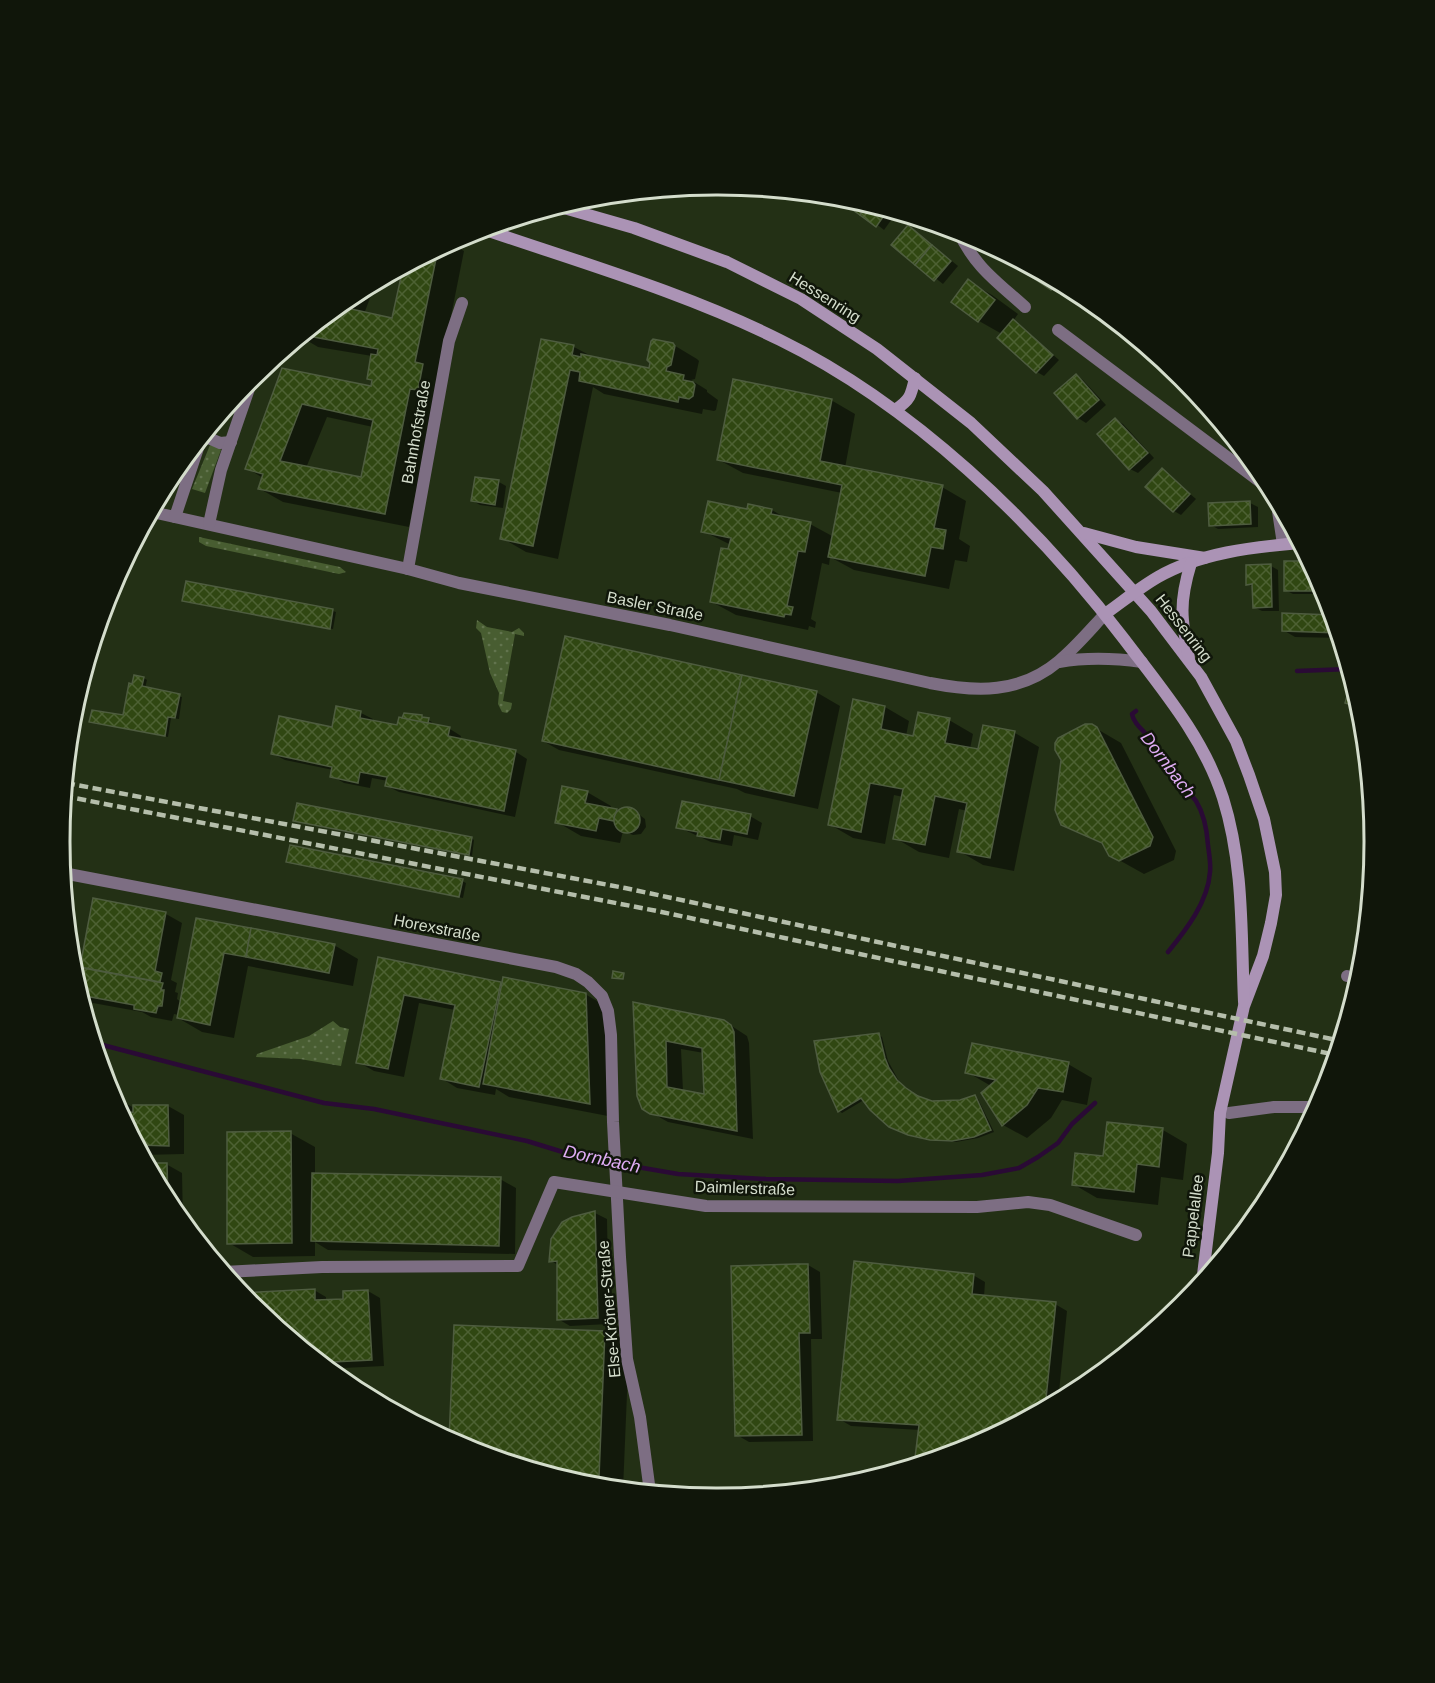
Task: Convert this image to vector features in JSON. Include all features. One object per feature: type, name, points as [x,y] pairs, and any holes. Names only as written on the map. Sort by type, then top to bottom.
[{"type":"street","name":"Hessenring","points":[[575,211],[634,228],[690,248],[756,276],[801,299],[858,336],[915,378],[1004,452],[1083,533],[1135,592],[1190,662],[1215,700],[1236,741],[1264,819],[1275,872],[1276,895],[1263,956],[1244,1006]]},
{"type":"street","points":[[497,234],[680,298],[779,339],[815,358],[895,410],[1003,502],[1105,614],[1168,697],[1212,770],[1231,827],[1241,890],[1244,1006]]},
{"type":"street","points":[[964,244],[980,268],[1025,307]]},
{"type":"street","name":"Bahnhofstraße","points":[[408,569],[449,340],[462,303]]},
{"type":"street","points":[[1058,330],[1249,473]]},
{"type":"street","points":[[895,410],[907,402],[912,394],[915,378]]},
{"type":"street","points":[[209,524],[221,470],[245,400]]},
{"type":"street","points":[[211,439],[231,442]]},
{"type":"street","points":[[176,517],[195,461]]},
{"type":"street","name":"Basler Straße","points":[[160,514],[408,569],[459,583],[670,625],[954,688],[973,690],[1008,686],[1032,679],[1058,663],[1105,614]]},
{"type":"street","points":[[1279,520],[1283,544]]},
{"type":"street","points":[[1083,533],[1136,547],[1208,558]]},
{"type":"street","points":[[1105,614],[1158,577],[1191,563],[1252,548],[1292,543]]},
{"type":"street","points":[[1190,662],[1181,623],[1184,588],[1191,563]]},
{"type":"street","points":[[1058,663],[1080,658],[1108,657],[1142,662]]},
{"type":"street","name":"Horexstraße","points":[[72,875],[556,967],[576,974],[602,996],[608,1011],[611,1035],[617,1193]]},
{"type":"street","name":"Pappelallee","points":[[1204,1268],[1218,1153],[1220,1113],[1244,1006]]},
{"type":"street","name":"Pappelallee","points":[[1218,1153],[1229,1113],[1233,1083],[1232,1065]]},
{"type":"street","points":[[1229,1113],[1274,1107],[1307,1107]]},
{"type":"street","name":"Daimlerstraße","points":[[234,1271],[322,1267],[518,1266],[554,1182],[706,1206],[977,1207],[1028,1202],[1050,1205],[1137,1235]]},
{"type":"street","name":"Else-Kröner-Straße","points":[[617,1193],[627,1359],[640,1417],[649,1485]]},
{"type":"green space","points":[[210,445],[221,450],[205,493],[192,489]]},
{"type":"green space","points":[[199,537],[340,567],[346,572],[339,574],[206,546],[199,542]]},
{"type":"green space","points":[[477,620],[487,627],[512,632],[519,628],[524,633],[524,636],[515,634],[503,701],[512,703],[507,713],[502,712],[498,704],[499,693],[490,673],[481,633],[476,628]]},
{"type":"green space","points":[[333,1021],[340,1027],[349,1029],[341,1066],[300,1059],[256,1057],[257,1054],[309,1036]]},
{"type":"building","points":[[851,209],[862,211],[860,215]]},
{"type":"building","points":[[862,211],[883,217],[876,227],[860,215]]},
{"type":"building","points":[[908,225],[932,245],[915,265],[891,245]]},
{"type":"building","points":[[932,245],[951,261],[934,281],[915,265]]},
{"type":"building","points":[[436,259],[415,362],[423,364],[418,390],[410,389],[385,514],[258,489],[263,474],[245,469],[282,368],[371,386],[372,380],[367,379],[371,354],[377,355],[378,349],[313,337],[351,309],[392,318],[401,277]],"holes":[[[302,404],[373,420],[361,477],[280,461]]]},
{"type":"building","points":[[1026,273],[1041,281],[1052,288],[1051,290]]},
{"type":"building","points":[[968,279],[995,300],[978,322],[951,302]]},
{"type":"building","points":[[1013,319],[1053,355],[1036,373],[997,338]]},
{"type":"building","points":[[541,339],[574,345],[572,355],[581,357],[581,354],[649,368],[650,363],[647,360],[651,341],[653,339],[673,343],[675,346],[671,365],[666,371],[684,375],[683,380],[693,382],[695,385],[693,396],[689,399],[679,397],[678,402],[579,381],[580,372],[570,370],[533,546],[500,539]]},
{"type":"building","points":[[1076,374],[1099,400],[1077,419],[1054,393]]},
{"type":"building","points":[[733,379],[832,399],[820,461],[943,485],[934,528],[946,530],[943,549],[931,547],[925,576],[828,557],[842,485],[717,460]]},
{"type":"building","points":[[1115,418],[1148,453],[1129,470],[1097,434]]},
{"type":"building","points":[[1162,468],[1190,494],[1173,512],[1145,487]]},
{"type":"building","points":[[475,477],[499,480],[495,505],[471,501]]},
{"type":"building","points":[[708,501],[747,509],[748,504],[772,509],[771,514],[811,522],[805,552],[798,551],[787,606],[793,607],[791,615],[785,614],[784,617],[710,602],[721,548],[728,549],[731,538],[701,532]]},
{"type":"building","points":[[1250,501],[1251,524],[1209,526],[1208,503]]},
{"type":"building","points":[[1284,561],[1301,561],[1314,591],[1284,591]]},
{"type":"building","points":[[1271,564],[1272,607],[1253,608],[1252,584],[1246,585],[1246,565]]},
{"type":"building","points":[[186,581],[333,609],[330,629],[182,601]]},
{"type":"building","points":[[1282,613],[1323,615],[1330,633],[1282,631]]},
{"type":"building","points":[[565,636],[742,675],[719,780],[542,741]]},
{"type":"building","points":[[134,675],[144,677],[142,686],[180,694],[175,718],[168,717],[165,736],[89,722],[92,710],[123,715],[129,683],[132,684]]},
{"type":"building","points":[[742,675],[817,691],[794,796],[719,780]]},
{"type":"building","points":[[853,699],[885,706],[881,729],[913,736],[918,712],[950,718],[945,743],[978,749],[983,725],[1015,731],[990,858],[957,852],[967,803],[935,796],[925,845],[893,839],[903,789],[870,783],[861,832],[828,825]]},
{"type":"building","points":[[336,706],[361,711],[360,718],[397,725],[399,717],[450,727],[448,736],[516,750],[504,811],[385,786],[387,777],[360,772],[358,783],[330,777],[332,767],[271,754],[279,716],[332,727]]},
{"type":"building","points":[[404,713],[422,715],[422,717],[429,718],[428,723],[402,718]]},
{"type":"building","points":[[1085,724],[1097,727],[1153,837],[1150,846],[1119,861],[1109,856],[1102,843],[1061,825],[1055,810],[1061,760],[1055,750],[1055,743],[1058,738]]},
{"type":"building","points":[[562,786],[588,791],[585,803],[617,809],[614,821],[599,818],[596,831],[555,823]]},
{"type":"building","points":[[682,801],[751,814],[747,834],[722,829],[720,840],[697,836],[698,832],[676,828]]},
{"type":"building","points":[[297,803],[472,837],[469,855],[293,821]]},
{"type":"building","points":[[627,807],[636,811],[640,820],[636,829],[627,833],[618,829],[614,820],[618,811]]},
{"type":"building","points":[[290,845],[463,879],[459,897],[286,862]]},
{"type":"building","points":[[93,898],[166,912],[155,971],[162,973],[160,982],[83,968],[82,959]]},
{"type":"building","points":[[196,918],[251,928],[246,957],[224,953],[210,1025],[177,1018]]},
{"type":"building","points":[[251,928],[335,944],[329,973],[246,957]]},
{"type":"building","points":[[378,957],[501,982],[479,1087],[440,1079],[455,1005],[404,995],[388,1069],[356,1063]]},
{"type":"building","points":[[83,968],[163,983],[162,1006],[158,1006],[156,1013],[134,1009],[134,1005],[90,997]]},
{"type":"building","points":[[613,971],[624,973],[623,979],[612,978]]},
{"type":"building","points":[[503,977],[586,993],[590,1104],[483,1084]]},
{"type":"building","points":[[633,1002],[724,1020],[731,1025],[734,1032],[737,1131],[650,1114],[642,1109],[637,1096]],"holes":[[[666,1041],[702,1048],[704,1094],[667,1087]]]},
{"type":"building","points":[[879,1033],[889,1068],[906,1088],[932,1101],[960,1100],[975,1095],[991,1130],[974,1137],[952,1141],[930,1140],[908,1135],[889,1127],[870,1110],[861,1098],[838,1112],[820,1072],[814,1041]]},
{"type":"building","points":[[972,1043],[1069,1062],[1063,1092],[1038,1088],[1027,1105],[1002,1126],[981,1093],[996,1080],[965,1073]]},
{"type":"building","points":[[133,1105],[168,1105],[169,1146],[146,1145],[130,1113],[133,1112]]},
{"type":"building","points":[[1107,1122],[1163,1128],[1159,1167],[1137,1164],[1134,1192],[1072,1185],[1075,1153],[1103,1156]]},
{"type":"building","points":[[291,1131],[292,1243],[227,1244],[227,1132]]},
{"type":"building","points":[[156,1163],[167,1163],[167,1181]]},
{"type":"building","points":[[312,1173],[501,1177],[499,1246],[311,1241]]},
{"type":"building","points":[[595,1211],[598,1318],[557,1320],[557,1261],[549,1262],[551,1239],[562,1222]]},
{"type":"building","points":[[854,1261],[974,1274],[972,1294],[1056,1302],[1046,1399],[1004,1422],[915,1457],[919,1425],[837,1420]]},
{"type":"building","points":[[808,1264],[810,1333],[799,1333],[802,1435],[735,1436],[731,1266]]},
{"type":"building","points":[[315,1289],[315,1300],[343,1299],[343,1291],[368,1290],[372,1360],[334,1362],[291,1328],[254,1292]]},
{"type":"building","points":[[454,1325],[605,1331],[599,1477],[510,1454],[449,1430]]},
{"type":"waterway","name":"Dornbach","points":[[1297,671],[1341,669]]},
{"type":"waterway","name":"Dornbach","points":[[1136,711],[1132,714],[1135,722],[1150,739],[1172,775],[1199,806],[1207,834],[1210,869],[1205,894],[1189,925],[1168,952]]},
{"type":"waterway","name":"Dornbach","points":[[104,1045],[324,1103],[374,1109],[527,1141],[579,1157],[678,1174],[766,1179],[898,1181],[982,1175],[1019,1168],[1038,1157],[1058,1143],[1072,1124],[1095,1103]]},
{"type":"railway","points":[[73,784],[625,888],[1333,1039]]},
{"type":"railway","points":[[72,798],[657,911],[1328,1053]]}]
